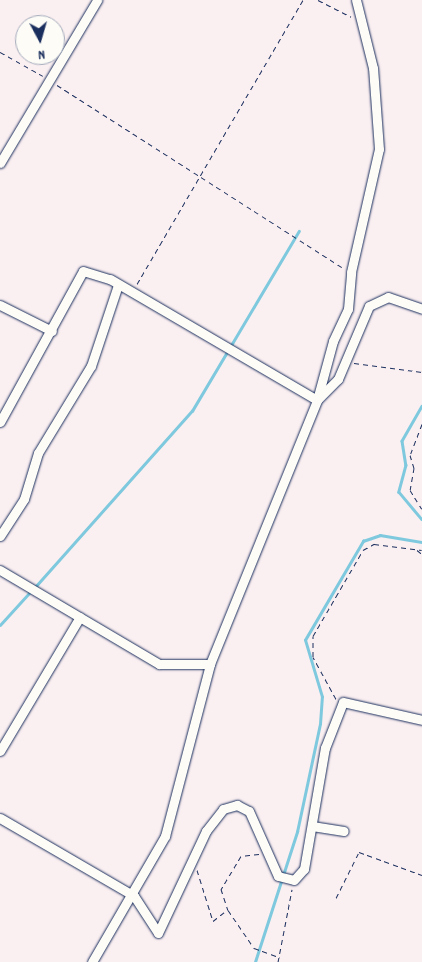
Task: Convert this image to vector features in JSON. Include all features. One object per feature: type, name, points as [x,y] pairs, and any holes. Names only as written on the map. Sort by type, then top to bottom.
[{"type":"street","points":[[0,163],[48,79],[97,0]]},
{"type":"street","points":[[92,962],[134,896],[165,836],[210,664],[317,400],[333,341],[348,309],[351,272],[379,149],[373,68],[356,0]]},
{"type":"street","points":[[0,422],[83,272],[118,284],[317,400]]},
{"type":"street","points":[[0,536],[24,499],[38,453],[91,366],[118,284]]},
{"type":"street","points":[[317,400],[332,389],[361,317],[381,297],[422,309]]},
{"type":"street","points":[[0,305],[52,331]]},
{"type":"street","points":[[0,570],[159,664],[210,664]]},
{"type":"street","points":[[0,750],[80,617]]},
{"type":"street","points":[[0,818],[134,896],[158,933],[194,857],[217,816],[236,805],[249,811],[278,876],[294,880],[304,868],[325,748],[343,702],[422,720]]},
{"type":"street","points":[[312,826],[344,831]]},
{"type":"path","points":[[132,293],[303,0]]},
{"type":"path","points":[[318,0],[361,22]]},
{"type":"path","points":[[0,52],[48,79],[201,174],[351,272]]},
{"type":"path","points":[[346,358],[377,369],[422,372]]},
{"type":"path","points":[[422,424],[410,455],[414,468],[410,490],[422,509]]},
{"type":"path","points":[[343,702],[335,698],[313,657],[314,636],[363,550],[374,544],[422,550]]},
{"type":"path","points":[[416,549],[422,554]]},
{"type":"path","points":[[336,898],[359,852],[422,876]]},
{"type":"path","points":[[270,856],[241,856],[221,889],[228,910],[254,948],[279,957]]},
{"type":"path","points":[[194,857],[213,921],[228,910]]},
{"type":"path","points":[[278,962],[294,880]]},
{"type":"waterway","points":[[35,587],[192,411],[299,231]]},
{"type":"waterway","points":[[422,406],[402,441],[406,465],[399,492],[422,519]]},
{"type":"waterway","points":[[255,962],[297,832],[320,724],[322,697],[305,640],[363,541],[380,535],[422,542]]},
{"type":"waterway","points":[[0,625],[31,591]]}]
